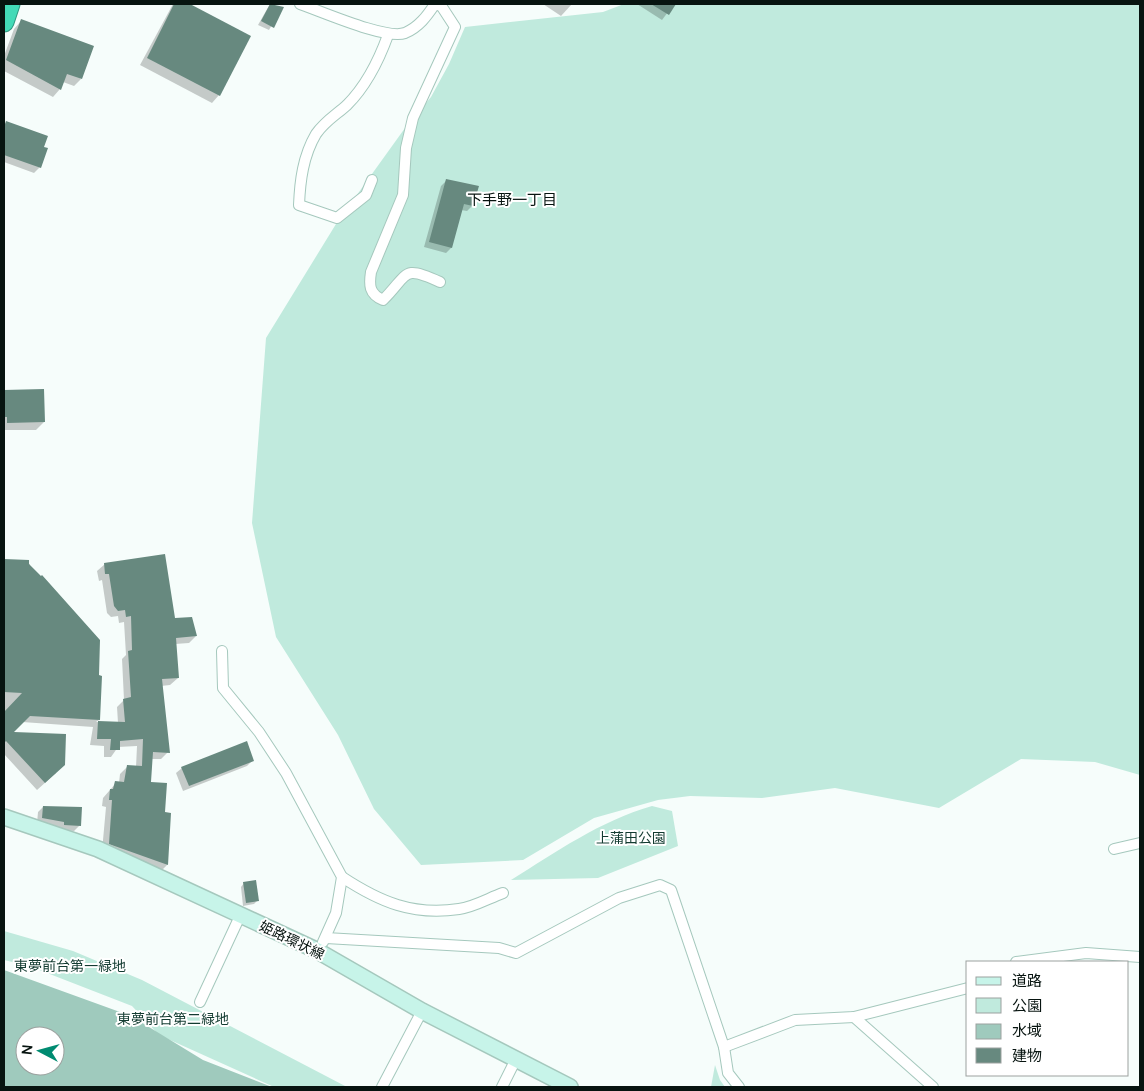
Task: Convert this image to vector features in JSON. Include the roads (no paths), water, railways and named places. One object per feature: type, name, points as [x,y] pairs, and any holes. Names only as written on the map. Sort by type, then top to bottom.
[{"type":"highway","points":[[4,22],[10,4]]},
{"type":"main road","name":"姫路環状線","points":[[7,821],[98,849],[316,950],[422,1011],[570,1087]]},
{"type":"street","points":[[300,4],[388,35],[404,34],[425,20],[436,4],[442,7],[454,27],[413,118],[406,148],[403,196],[372,272],[369,286],[375,297],[383,300],[408,273],[418,271],[440,282]]},
{"type":"street","points":[[372,180],[366,195],[337,218],[299,205],[301,174],[316,135],[331,116],[347,104],[379,62],[388,35]]},
{"type":"street","points":[[222,651],[223,688],[259,732],[286,773],[342,877],[380,900],[410,909],[460,909],[503,893]]},
{"type":"street","points":[[1114,849],[1140,843]]},
{"type":"street","points":[[316,950],[326,938],[336,912],[342,877]]},
{"type":"street","points":[[326,938],[499,948],[516,953],[619,898],[660,885],[672,890],[724,1047],[728,1073],[739,1087]]},
{"type":"street","points":[[200,1002],[240,916]]},
{"type":"street","points":[[1025,961],[1086,954],[1140,957]]},
{"type":"street","points":[[724,1047],[795,1020],[854,1017],[966,989]]},
{"type":"street","points":[[382,1087],[422,1011]]},
{"type":"street","points":[[854,1017],[933,1087]]},
{"type":"street","points":[[502,1087],[516,1058]]},
{"type":"water","points":[[4,970],[131,1016],[203,1060],[272,1087],[4,1087]]},
{"type":"district","name":"下手野一丁目","points":[[512,200]]},
{"type":"park label","name":"上蒲田公園","points":[[631,838]]},
{"type":"park label","name":"東夢前台第一緑地","points":[[70,966]]},
{"type":"park label","name":"東夢前台第二緑地","points":[[173,1019]]}]
